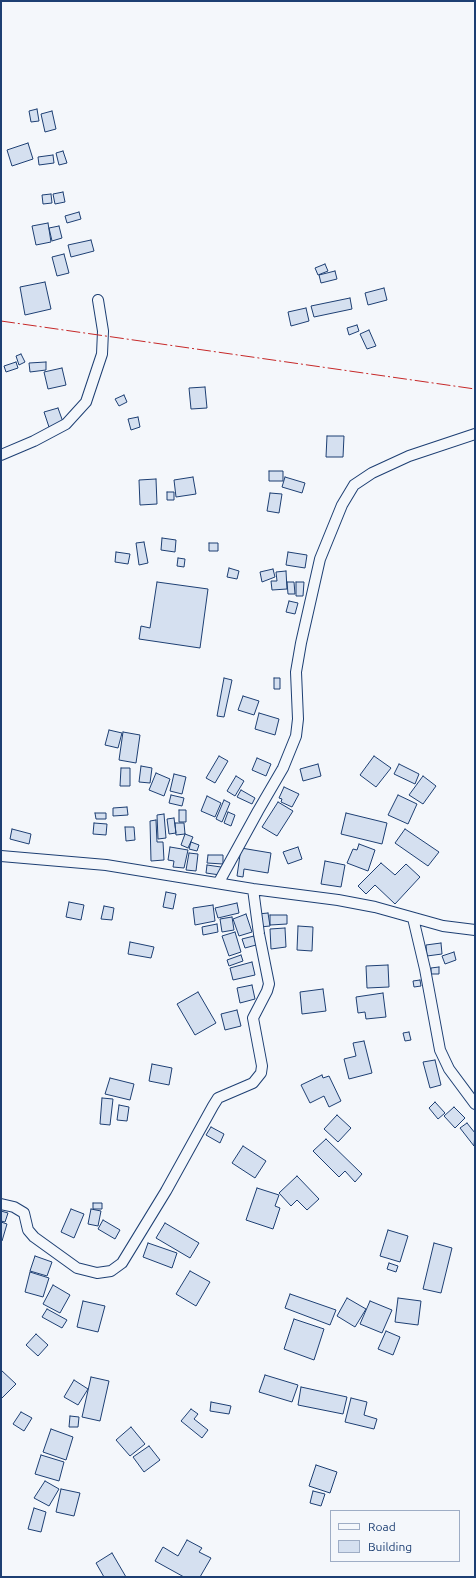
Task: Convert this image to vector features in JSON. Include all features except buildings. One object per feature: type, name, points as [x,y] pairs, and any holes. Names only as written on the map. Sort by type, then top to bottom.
[{"type":"street","points":[[1,455],[34,441],[66,424],[86,402],[102,354],[103,331],[98,300]]},
{"type":"street","points":[[219,882],[283,768],[296,736],[298,719],[296,672],[301,643],[320,559],[342,505],[354,485],[372,473],[409,456],[475,434]]},
{"type":"street","points":[[1,856],[106,865],[219,882],[253,889],[338,900],[375,906],[443,926],[475,930]]},
{"type":"street","points":[[1,1204],[14,1207],[24,1213],[28,1230],[34,1237],[77,1268],[97,1273],[111,1271],[122,1263],[162,1198],[218,1098],[253,1083],[261,1073],[262,1066],[253,1018],[269,984],[259,934],[253,889]]},
{"type":"street","points":[[413,918],[425,969],[440,1050],[449,1069],[475,1104]]},
{"type":"power","points":[[1,321],[475,389]]}]
